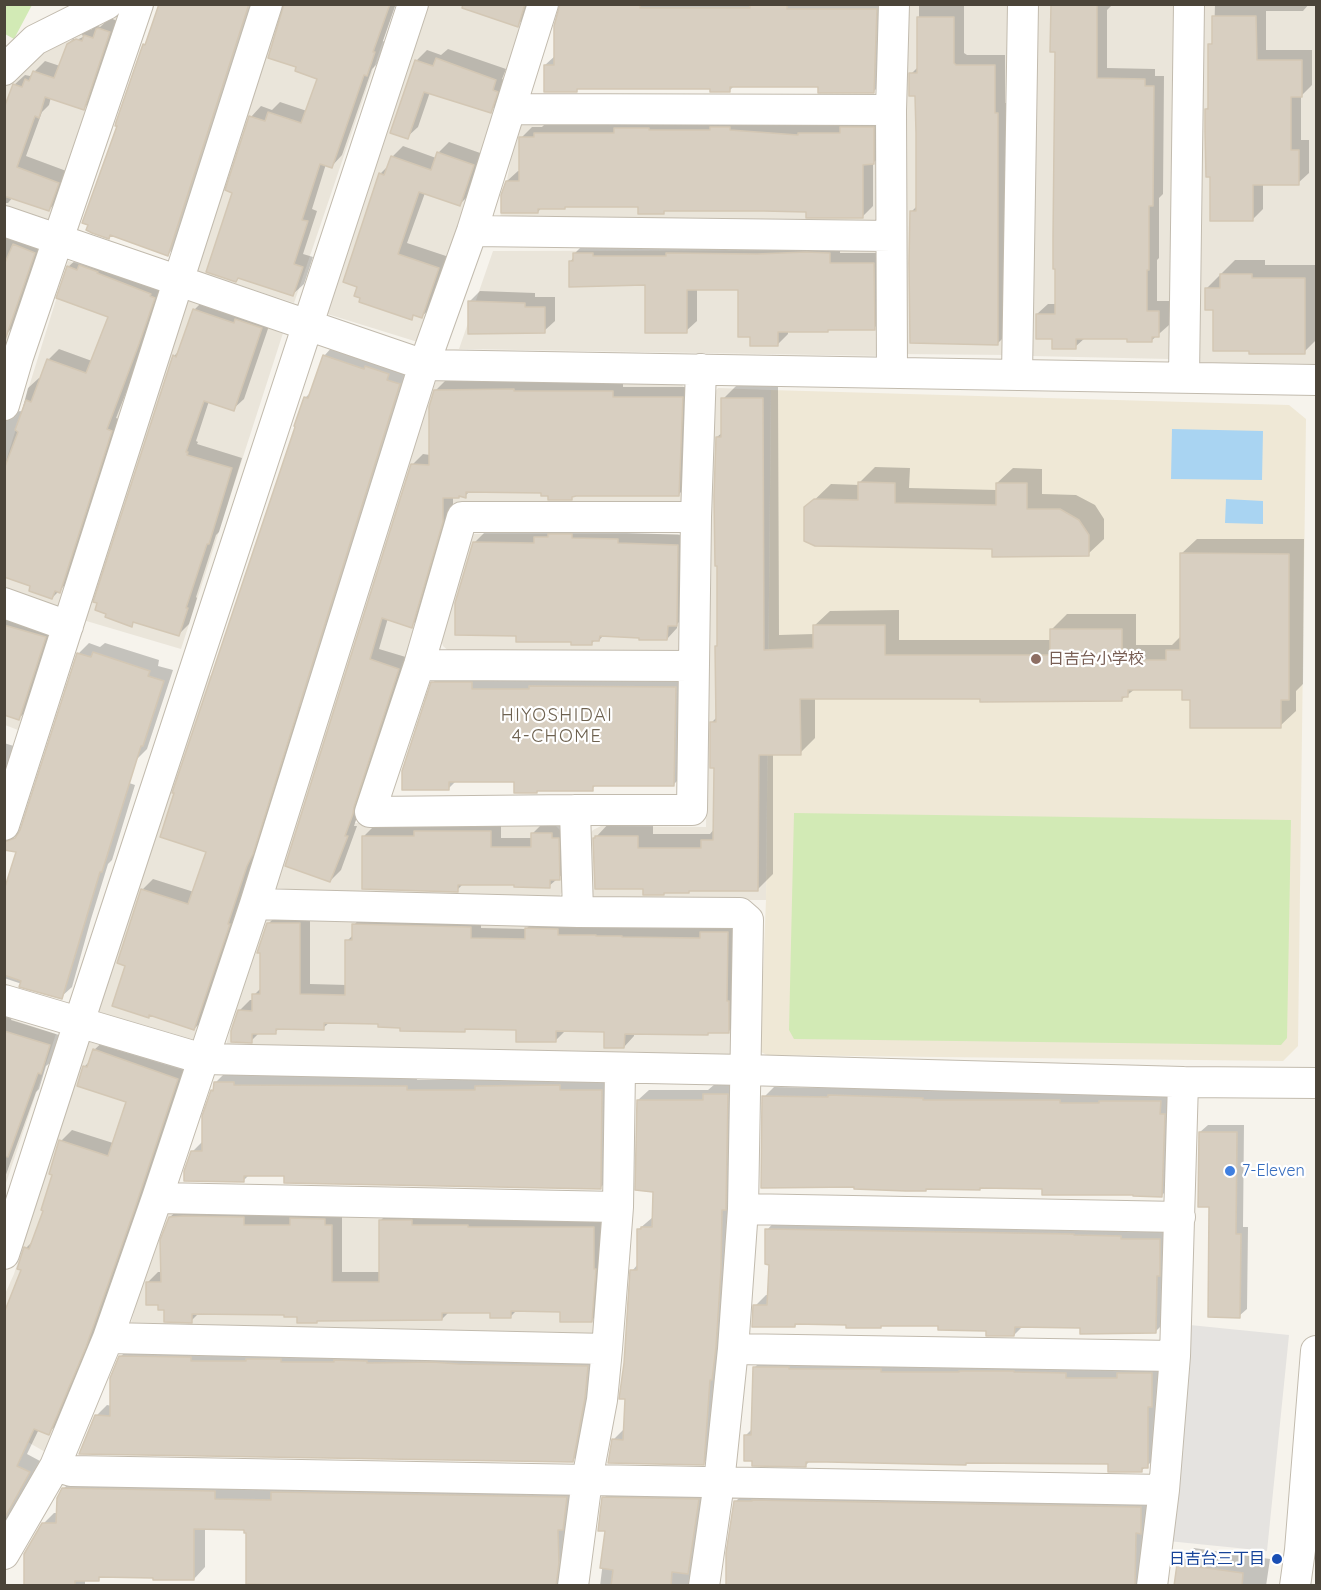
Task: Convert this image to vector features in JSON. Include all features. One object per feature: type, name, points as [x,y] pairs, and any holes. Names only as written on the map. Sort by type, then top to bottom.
[{"type":"street","points":[[4,70],[36,40],[107,4]]},
{"type":"street","points":[[4,405],[11,355],[59,238],[138,4]]},
{"type":"street","points":[[4,825],[17,746],[68,626],[267,4]]},
{"type":"street","points":[[4,1254],[413,4]]},
{"type":"street","points":[[4,1554],[55,1466],[108,1338],[158,1198],[255,904],[424,365],[472,231],[543,4]]},
{"type":"street","points":[[892,373],[891,110],[894,4]]},
{"type":"street","points":[[1017,375],[1023,4]]},
{"type":"street","points":[[1184,377],[1189,4]]},
{"type":"street","points":[[511,109],[891,110]]},
{"type":"street","points":[[4,221],[424,365],[1317,380]]},
{"type":"street","points":[[472,231],[891,236]]},
{"type":"street","points":[[696,517],[462,517],[419,665],[370,812],[692,810],[696,517],[701,369]]},
{"type":"street","points":[[4,603],[68,626]]},
{"type":"street","points":[[419,665],[694,666]]},
{"type":"street","points":[[575,810],[578,912]]},
{"type":"street","points":[[255,904],[578,912],[740,913],[748,920],[743,1209],[733,1349],[719,1483],[704,1586]]},
{"type":"street","points":[[4,1000],[203,1059],[1183,1082],[1317,1083]]},
{"type":"street","points":[[573,1586],[587,1480],[602,1400],[607,1349],[618,1207],[620,1069]]},
{"type":"street","points":[[1152,1586],[1164,1490],[1175,1356],[1183,1082]]},
{"type":"street","points":[[158,1198],[618,1207]]},
{"type":"street","points":[[743,1209],[1180,1217]]},
{"type":"street","points":[[108,1338],[607,1349]]},
{"type":"street","points":[[733,1349],[1175,1356]]},
{"type":"street","points":[[1295,1586],[1317,1351]]},
{"type":"street","points":[[55,1466],[71,1471],[1164,1490]]},
{"type":"shaded area","points":[[282,5],[395,5],[294,303],[197,271]]},
{"type":"shaded area","points":[[426,5],[529,5],[421,343],[324,313]]},
{"type":"shaded area","points":[[904,5],[1010,5],[1009,355],[899,354]]},
{"type":"shaded area","points":[[1037,5],[1175,5],[1169,359],[1031,356]]},
{"type":"shaded area","points":[[1200,5],[1316,5],[1316,364],[1194,363]]},
{"type":"shaded area","points":[[127,11],[49,228],[5,211],[4,79],[9,65]]},
{"type":"shaded area","points":[[518,121],[880,122],[880,225],[499,223]]},
{"type":"shaded area","points":[[5,235],[40,248],[9,345],[5,344]]},
{"type":"shaded area","points":[[879,250],[882,356],[459,349],[493,251]]},
{"type":"shaded area","points":[[68,261],[161,288],[64,609],[5,589],[5,464]]},
{"type":"shaded area","points":[[188,300],[283,333],[181,649],[83,620]]},
{"type":"shaded area","points":[[436,380],[679,382],[685,388],[683,505],[456,508],[355,823],[555,825],[561,831],[565,887],[559,897],[282,895],[272,887],[271,879]]},
{"type":"shaded area","points":[[718,388],[771,390],[766,900],[598,900],[590,894],[586,838],[593,830],[601,826],[706,827],[711,399]]},
{"type":"shaded area","name":"日吉台小学校","points":[[771,390],[1289,405],[1306,419],[1298,1046],[1283,1061],[767,1055],[761,1052],[766,900]]},
{"type":"shaded area","points":[[472,534],[678,534],[684,539],[683,644],[678,651],[453,655],[443,646],[440,637]]},
{"type":"shaded area","points":[[5,616],[51,631],[18,730],[5,725]]},
{"type":"shaded area","points":[[209,675],[302,707],[195,1040],[96,1011]]},
{"type":"shaded area","points":[[260,919],[735,923],[730,1056],[225,1049]]},
{"type":"shaded area","points":[[5,1017],[56,1034],[5,1186]]},
{"type":"shaded area","points":[[87,1041],[183,1070],[186,1085],[102,1331],[47,1453],[5,1429],[5,1294],[14,1274]]},
{"type":"shaded area","points":[[161,1211],[604,1222],[595,1334],[131,1323]]},
{"type":"shaded area","points":[[1190,1325],[1289,1335],[1267,1551],[1168,1541]]},
{"type":"green space","points":[[5,4],[32,5],[14,39],[5,34]]},
{"type":"green space","points":[[794,813],[1291,820],[1287,1038],[1281,1045],[794,1039],[789,1030]]},
{"type":"water","points":[[1172,429],[1263,431],[1262,480],[1171,479]]},
{"type":"water","points":[[1226,499],[1263,501],[1263,524],[1225,523]]},
{"type":"building","points":[[159,4],[249,4],[168,256],[110,235],[109,239],[92,233],[86,230],[88,225],[82,223],[117,126],[115,126],[116,122],[143,44],[145,45]]},
{"type":"building","points":[[284,4],[390,4],[367,76],[364,75],[332,168],[320,164],[302,220],[308,221],[294,264],[303,267],[293,296],[238,278],[236,282],[206,272],[232,193],[225,190],[249,116],[265,121],[268,112],[301,123],[317,79],[295,71],[296,67],[268,58]]},
{"type":"building","points":[[463,4],[525,4],[518,27],[462,8]]},
{"type":"building","points":[[560,4],[640,4],[640,8],[750,8],[750,4],[787,4],[787,9],[877,9],[874,93],[818,93],[818,87],[730,87],[730,92],[710,92],[710,89],[577,89],[577,92],[544,92],[544,65],[554,65],[554,26]]},
{"type":"building","points":[[1051,4],[1097,4],[1097,78],[1145,79],[1145,86],[1154,86],[1153,206],[1149,206],[1147,311],[1159,311],[1159,337],[1152,337],[1152,342],[1127,342],[1127,339],[1076,339],[1076,349],[1052,349],[1052,339],[1036,339],[1036,314],[1055,314],[1053,237],[1055,52],[1050,52]]},
{"type":"building","points":[[1212,16],[1256,16],[1257,60],[1302,60],[1302,97],[1291,97],[1291,150],[1299,150],[1299,185],[1253,185],[1253,221],[1210,221],[1210,177],[1206,177],[1205,109],[1208,109],[1208,44],[1212,44]]},
{"type":"building","points":[[917,17],[954,17],[954,63],[956,65],[995,65],[995,113],[998,113],[998,345],[910,343],[910,211],[916,211],[916,133],[915,96],[909,96],[909,73],[917,73]]},
{"type":"building","points":[[98,28],[110,32],[84,110],[45,97],[39,118],[35,116],[17,167],[59,183],[49,211],[4,196],[4,108],[13,84],[22,87],[25,79],[29,81],[33,71],[54,78],[67,44],[76,39],[82,41],[84,35],[93,38]]},
{"type":"building","points":[[436,58],[496,80],[493,90],[498,92],[491,113],[424,92],[408,139],[390,133],[415,60],[433,66]]},
{"type":"building","points":[[710,127],[730,127],[730,130],[798,135],[798,133],[840,133],[840,127],[874,127],[874,164],[863,165],[863,218],[806,218],[806,212],[764,211],[664,211],[664,214],[638,214],[638,207],[565,207],[565,209],[538,209],[538,213],[501,213],[501,195],[506,181],[519,181],[519,137],[534,137],[534,133],[614,133],[614,128],[710,130]]},
{"type":"building","points":[[437,152],[474,165],[460,206],[419,192],[398,254],[439,268],[422,318],[413,315],[412,320],[359,302],[360,298],[354,296],[357,287],[343,282],[379,173],[384,175],[391,156],[431,170]]},
{"type":"building","points":[[13,244],[35,253],[4,343],[4,265]]},
{"type":"building","points":[[573,253],[593,253],[593,256],[666,256],[666,253],[830,253],[830,263],[874,263],[875,330],[778,332],[778,346],[750,346],[750,337],[738,337],[738,290],[687,290],[687,333],[645,333],[645,285],[569,287],[569,261],[573,261]]},
{"type":"building","points":[[79,265],[151,294],[150,296],[155,298],[107,429],[112,431],[60,593],[55,591],[52,599],[29,591],[30,586],[4,577],[4,469],[18,432],[15,430],[26,400],[31,402],[47,359],[86,373],[108,317],[56,298],[67,266],[77,270]]},
{"type":"building","points":[[1220,274],[1252,274],[1252,278],[1305,278],[1305,354],[1249,354],[1249,351],[1213,351],[1213,310],[1205,310],[1205,288],[1220,288]]},
{"type":"building","points":[[468,301],[525,303],[525,307],[545,307],[545,333],[468,334]]},
{"type":"building","points":[[193,309],[234,323],[235,319],[262,328],[234,411],[204,401],[186,452],[188,452],[187,455],[232,468],[179,636],[133,622],[132,627],[105,617],[106,614],[95,610],[97,603],[93,602],[173,355],[176,357]]},
{"type":"building","points":[[323,355],[364,369],[365,366],[389,374],[387,380],[400,384],[253,854],[247,866],[194,1030],[112,1006],[125,966],[117,963],[141,889],[188,904],[206,852],[160,837],[174,793],[172,793],[294,426],[304,397],[308,398]]},
{"type":"building","points":[[514,389],[514,391],[613,391],[613,397],[683,397],[679,496],[576,496],[572,497],[572,500],[548,500],[548,496],[541,496],[541,493],[466,492],[466,498],[459,496],[459,498],[443,498],[443,522],[412,628],[382,618],[370,659],[399,669],[345,836],[348,836],[330,882],[285,866],[411,464],[429,465],[429,407],[434,390]]},
{"type":"building","points":[[721,398],[763,398],[764,650],[813,648],[813,625],[885,625],[885,655],[1050,655],[1050,629],[1122,629],[1122,660],[1166,660],[1166,650],[1180,650],[1180,553],[1289,554],[1289,700],[1281,700],[1281,728],[1190,728],[1190,700],[1182,700],[1182,690],[1128,690],[1128,697],[1122,697],[1122,701],[980,702],[980,699],[800,699],[801,755],[759,755],[758,891],[689,891],[689,893],[643,895],[643,889],[595,889],[593,838],[595,836],[638,836],[638,848],[701,848],[701,840],[713,840],[714,768],[710,768],[710,722],[716,722],[715,646],[717,646],[714,496],[716,437],[721,437]]},
{"type":"building","points":[[858,482],[895,483],[895,503],[996,505],[996,483],[1027,483],[1027,509],[1060,509],[1079,520],[1089,535],[1089,556],[992,557],[992,549],[815,546],[804,541],[804,507],[814,499],[858,500]]},
{"type":"building","points":[[548,534],[572,534],[572,538],[618,539],[618,543],[678,545],[677,626],[668,626],[667,640],[600,636],[599,641],[592,641],[592,645],[571,645],[571,642],[516,642],[516,636],[455,635],[455,603],[473,542],[534,543],[534,537],[548,537]]},
{"type":"building","points":[[4,625],[46,637],[19,720],[4,715]]},
{"type":"building","points":[[93,652],[150,671],[148,676],[164,681],[143,746],[141,746],[102,872],[100,872],[62,999],[19,987],[21,981],[4,975],[4,890],[16,852],[4,850],[4,842],[15,838],[20,830],[77,653],[91,657]]},
{"type":"building","points":[[431,682],[472,682],[472,689],[529,689],[529,686],[676,687],[674,786],[593,786],[593,791],[514,793],[514,782],[449,782],[449,790],[402,790],[402,771]]},
{"type":"building","points":[[414,831],[491,831],[491,847],[531,847],[531,833],[552,833],[552,838],[559,838],[560,880],[550,880],[550,888],[514,887],[514,885],[458,885],[458,892],[362,889],[362,836],[414,836]]},
{"type":"building","points":[[267,923],[300,923],[300,994],[345,995],[345,940],[352,940],[352,924],[471,927],[471,938],[525,939],[525,928],[558,929],[558,935],[622,937],[700,938],[700,932],[728,932],[729,1033],[625,1034],[624,1048],[604,1048],[604,1032],[556,1031],[556,1042],[516,1042],[516,1030],[400,1031],[400,1028],[378,1027],[378,1024],[324,1023],[324,1030],[276,1029],[276,1034],[252,1034],[252,1043],[231,1042],[231,1031],[238,1010],[252,1011],[252,994],[260,994],[260,953],[257,953]]},
{"type":"building","points":[[4,1031],[50,1045],[8,1157],[4,1156]]},
{"type":"building","points":[[93,1049],[178,1079],[86,1347],[49,1435],[34,1429],[17,1466],[30,1472],[4,1519],[4,1313],[21,1270],[17,1269],[24,1247],[29,1249],[43,1211],[41,1210],[52,1175],[49,1174],[59,1140],[108,1156],[126,1102],[77,1086],[83,1066],[87,1067]]},
{"type":"building","points":[[214,1082],[234,1082],[234,1085],[407,1086],[407,1090],[475,1090],[475,1086],[560,1085],[560,1090],[602,1090],[601,1189],[284,1183],[284,1176],[244,1176],[244,1182],[184,1181],[184,1171],[191,1151],[202,1151],[202,1116],[211,1090],[213,1091]]},
{"type":"building","points":[[703,1094],[728,1094],[726,1210],[722,1210],[716,1347],[712,1380],[710,1380],[704,1465],[608,1463],[612,1439],[623,1440],[625,1399],[619,1399],[624,1363],[630,1270],[637,1270],[637,1229],[652,1227],[653,1192],[635,1190],[637,1100],[703,1100]]},
{"type":"building","points":[[828,1095],[923,1098],[923,1100],[1060,1100],[1060,1103],[1161,1101],[1160,1114],[1165,1114],[1162,1197],[1042,1195],[1042,1189],[980,1188],[980,1190],[906,1191],[854,1189],[854,1187],[761,1188],[762,1096],[828,1097]]},
{"type":"building","points":[[1199,1132],[1237,1132],[1236,1234],[1241,1234],[1240,1318],[1208,1317],[1209,1207],[1198,1207]]},
{"type":"building","points":[[169,1217],[244,1217],[244,1225],[290,1225],[290,1218],[325,1219],[325,1225],[332,1225],[332,1282],[379,1282],[379,1220],[412,1220],[412,1225],[468,1225],[468,1227],[594,1227],[594,1269],[596,1269],[592,1322],[560,1322],[560,1312],[511,1311],[511,1318],[490,1318],[490,1313],[442,1313],[442,1320],[317,1321],[317,1323],[297,1323],[297,1317],[284,1317],[284,1315],[192,1314],[192,1323],[164,1322],[164,1310],[158,1310],[158,1305],[146,1305],[146,1282],[161,1282],[160,1240]]},
{"type":"building","points":[[765,1229],[1074,1234],[1121,1236],[1121,1239],[1160,1239],[1156,1333],[1080,1334],[1080,1328],[1015,1327],[1014,1336],[986,1336],[986,1331],[938,1330],[938,1326],[846,1328],[846,1325],[795,1324],[795,1327],[752,1327],[753,1305],[767,1305],[769,1265],[765,1264]]},
{"type":"building","points":[[119,1356],[191,1357],[191,1361],[281,1359],[281,1362],[334,1362],[334,1360],[367,1361],[367,1363],[433,1362],[588,1366],[585,1398],[573,1462],[79,1454],[95,1415],[110,1416],[110,1378]]},
{"type":"building","points":[[753,1367],[881,1369],[881,1372],[1014,1371],[1066,1373],[1066,1378],[1117,1378],[1117,1373],[1152,1373],[1152,1407],[1148,1407],[1148,1468],[1142,1468],[1142,1472],[1108,1472],[1108,1464],[966,1463],[966,1465],[827,1462],[806,1462],[806,1467],[752,1466],[752,1461],[744,1461],[744,1435],[751,1435]]},
{"type":"building","points":[[62,1488],[215,1491],[215,1499],[271,1500],[271,1492],[567,1497],[563,1530],[558,1530],[559,1563],[556,1586],[246,1584],[246,1533],[244,1530],[194,1529],[194,1580],[99,1577],[99,1581],[75,1581],[75,1586],[24,1586],[24,1554],[42,1523],[56,1523],[57,1498]]},
{"type":"building","points":[[602,1497],[699,1499],[688,1574],[672,1572],[671,1586],[611,1586],[613,1570],[600,1568],[605,1531],[598,1531]]},
{"type":"building","points":[[734,1501],[1141,1507],[1141,1534],[1136,1533],[1135,1586],[726,1586],[726,1553]]},
{"type":"building","points":[[1177,1564],[1243,1573],[1242,1586],[1174,1586]]},
{"type":"place","name":"日吉台小学校","points":[[1036,659]]},
{"type":"place","name":"7-Eleven","points":[[1230,1171]]},
{"type":"place","name":"日吉台三丁目","points":[[1277,1559]]},
{"type":"district","name":"HIYOSHIDAI 4-CHOME","points":[[557,726]]}]
